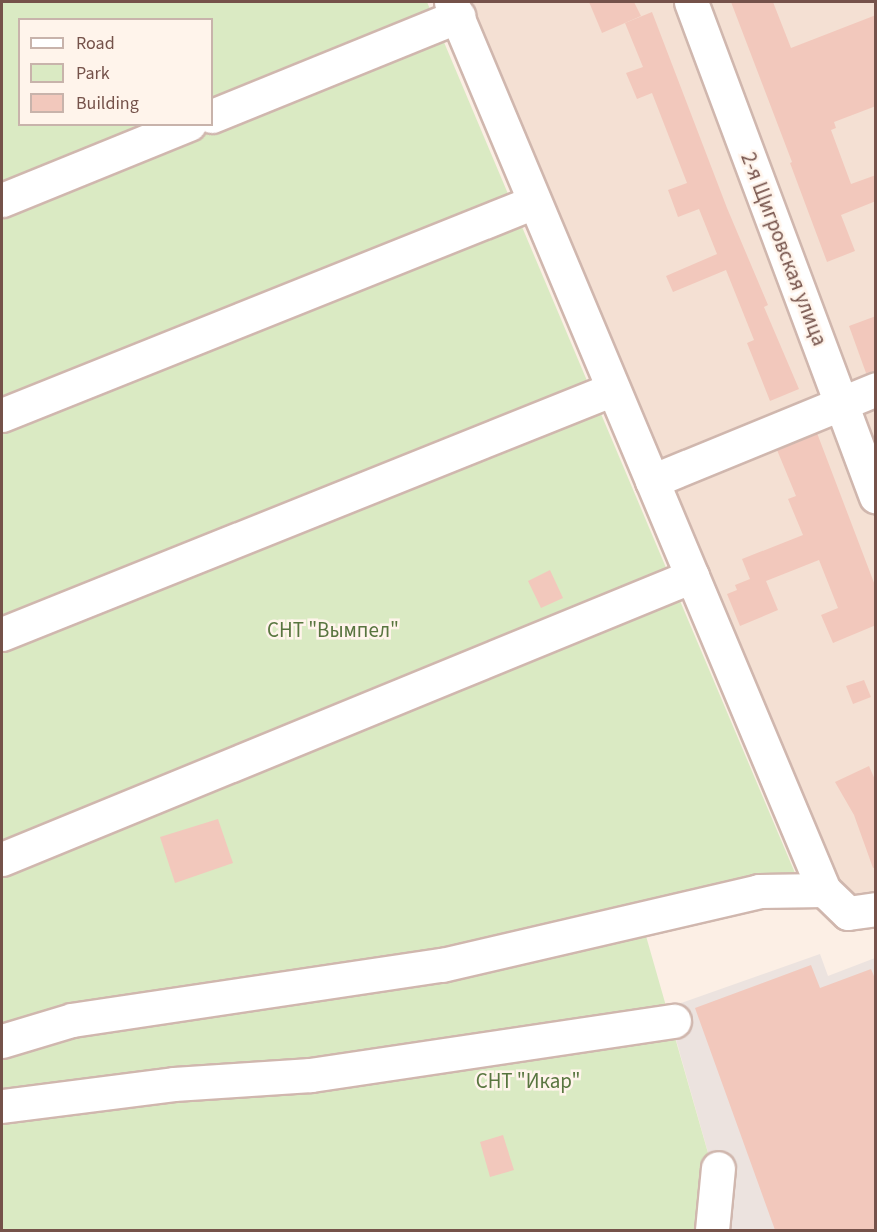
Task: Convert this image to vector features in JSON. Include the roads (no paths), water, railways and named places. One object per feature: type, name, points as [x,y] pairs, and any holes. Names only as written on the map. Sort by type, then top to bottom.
[{"type":"street","name":"2-я Щигровская улица","points":[[691,2],[876,496]]},
{"type":"street","points":[[213,116],[454,9],[824,890],[848,913],[876,909]]},
{"type":"street","points":[[2,200],[184,126]]},
{"type":"street","points":[[2,415],[534,202]]},
{"type":"street","points":[[2,634],[613,389]]},
{"type":"street","points":[[652,481],[876,389]]},
{"type":"street","points":[[2,859],[692,576]]},
{"type":"street","points":[[2,1041],[72,1020],[442,965],[759,891],[824,890]]},
{"type":"street","points":[[2,1106],[174,1084],[311,1075],[674,1021]]},
{"type":"street","points":[[712,1230],[718,1168]]},
{"type":"park label","name":"СНТ \"Вымпел\"","points":[[333,630]]},
{"type":"park label","name":"СНТ \"Икар\"","points":[[528,1081]]}]
